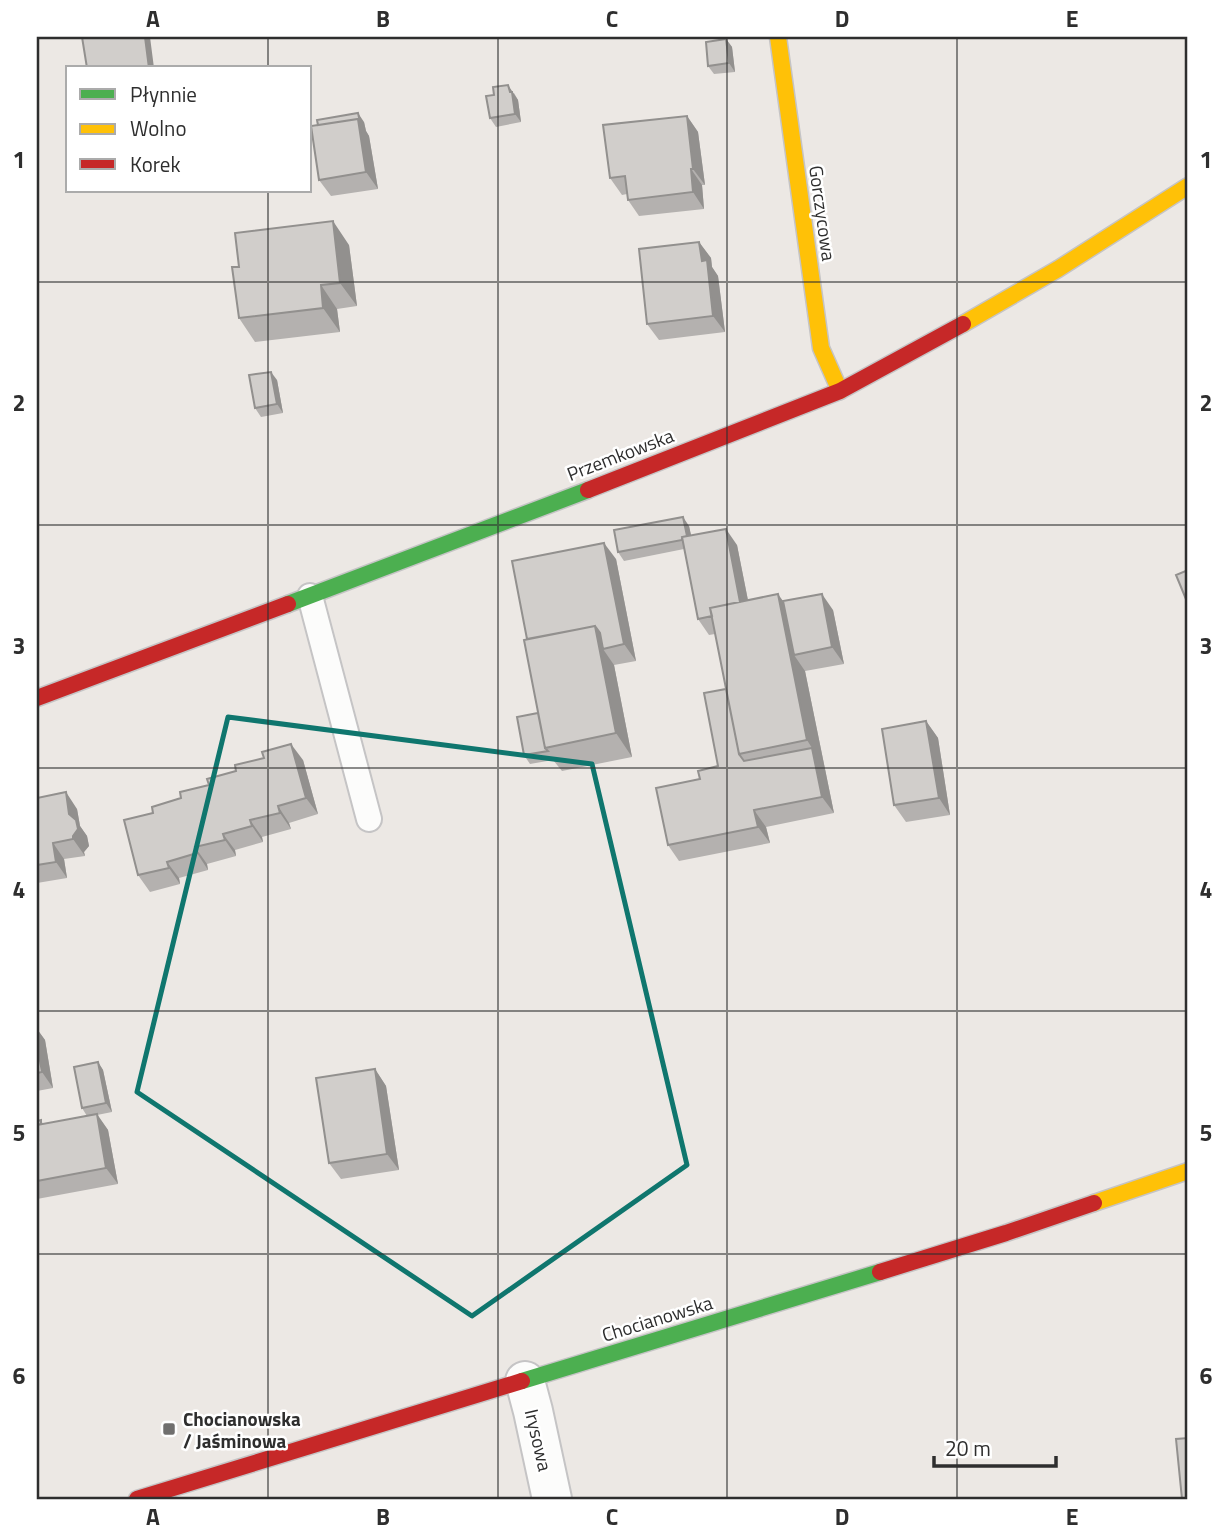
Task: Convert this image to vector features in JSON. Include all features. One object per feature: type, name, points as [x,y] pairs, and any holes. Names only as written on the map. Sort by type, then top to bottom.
[{"type":"street","name":"Gorczycowa","points":[[778,37],[821,348],[839,391]]},
{"type":"street","name":"Przemkowska","points":[[37,698],[428,552],[839,391],[957,328],[1058,269],[1188,186]]},
{"type":"street","name":"Chocianowska","points":[[137,1499],[1006,1233],[1188,1171]]},
{"type":"street","name":"Irysowa","points":[[525,1381],[552,1499]]},
{"type":"lane","points":[[310,596],[369,819]]},
{"type":"highlighted area","points":[[228,717],[592,764],[687,1165],[472,1316],[137,1092]]},
{"type":"building","points":[[82,37],[145,37],[149,66],[87,66]]},
{"type":"building","points":[[726,39],[729,63],[708,66],[706,42]]},
{"type":"building","points":[[508,85],[512,92],[515,114],[490,118],[486,96],[494,95],[493,87]]},
{"type":"building","points":[[358,113],[360,122],[358,119],[318,125],[317,120]]},
{"type":"building","points":[[687,116],[693,192],[628,200],[625,176],[610,178],[603,125]]},
{"type":"building","points":[[358,119],[366,172],[319,180],[312,126]]},
{"type":"building","points":[[333,221],[340,283],[321,285],[323,308],[239,318],[232,267],[239,267],[235,233]]},
{"type":"building","points":[[699,242],[702,261],[707,260],[713,316],[647,324],[639,249]]},
{"type":"building","points":[[271,372],[277,404],[255,408],[249,375]]},
{"type":"building","points":[[683,517],[687,536],[682,537],[682,540],[618,552],[614,530]]},
{"type":"building","points":[[726,529],[740,602],[710,608],[712,616],[698,619],[682,537]]},
{"type":"building","points":[[604,543],[624,644],[603,649],[600,633],[595,626],[527,639],[512,561]]},
{"type":"building","points":[[1188,570],[1188,604],[1176,575]]},
{"type":"building","points":[[778,594],[807,740],[739,754],[710,608]]},
{"type":"building","points":[[822,594],[832,647],[794,655],[783,601]]},
{"type":"building","points":[[595,626],[616,733],[545,748],[524,640]]},
{"type":"building","points":[[726,689],[739,754],[744,761],[812,748],[822,797],[754,810],[758,827],[668,845],[656,788],[700,779],[698,771],[718,766],[704,693]]},
{"type":"building","points":[[538,713],[545,748],[548,751],[524,755],[517,717]]},
{"type":"building","points":[[926,721],[939,798],[894,805],[882,729]]},
{"type":"building","points":[[291,744],[306,798],[278,806],[280,813],[250,820],[252,826],[223,834],[225,840],[195,847],[197,853],[167,862],[169,868],[138,875],[124,820],[153,813],[152,807],[181,798],[180,792],[209,785],[207,779],[236,771],[235,765],[264,758],[262,752]]},
{"type":"building","points":[[66,792],[69,814],[76,820],[78,829],[73,839],[53,843],[56,862],[37,865],[37,798]]},
{"type":"building","points":[[37,1044],[42,1072],[37,1073]]},
{"type":"building","points":[[98,1062],[106,1103],[82,1108],[74,1067]]},
{"type":"building","points":[[375,1069],[387,1154],[329,1163],[316,1078]]},
{"type":"building","points":[[97,1114],[106,1168],[37,1181],[37,1125]]},
{"type":"building","points":[[1188,1438],[1188,1499],[1182,1499],[1176,1439]]},
{"type":"traffic: fast","points":[[288,604],[588,490]]},
{"type":"traffic: fast","points":[[522,1381],[880,1272]]},
{"type":"traffic: slow","points":[[778,37],[821,348],[840,391]]},
{"type":"traffic: slow","points":[[963,324],[1058,269],[1188,186]]},
{"type":"traffic: slow","points":[[1094,1203],[1188,1171]]},
{"type":"traffic: jam","points":[[588,490],[840,391],[963,324]]},
{"type":"traffic: jam","points":[[37,698],[288,604]]},
{"type":"traffic: jam","points":[[880,1272],[1094,1203]]},
{"type":"traffic: jam","points":[[137,1499],[522,1381]]},
{"type":"place","name":"Chocianowska / Jaśminowa","points":[[169,1429]]}]
